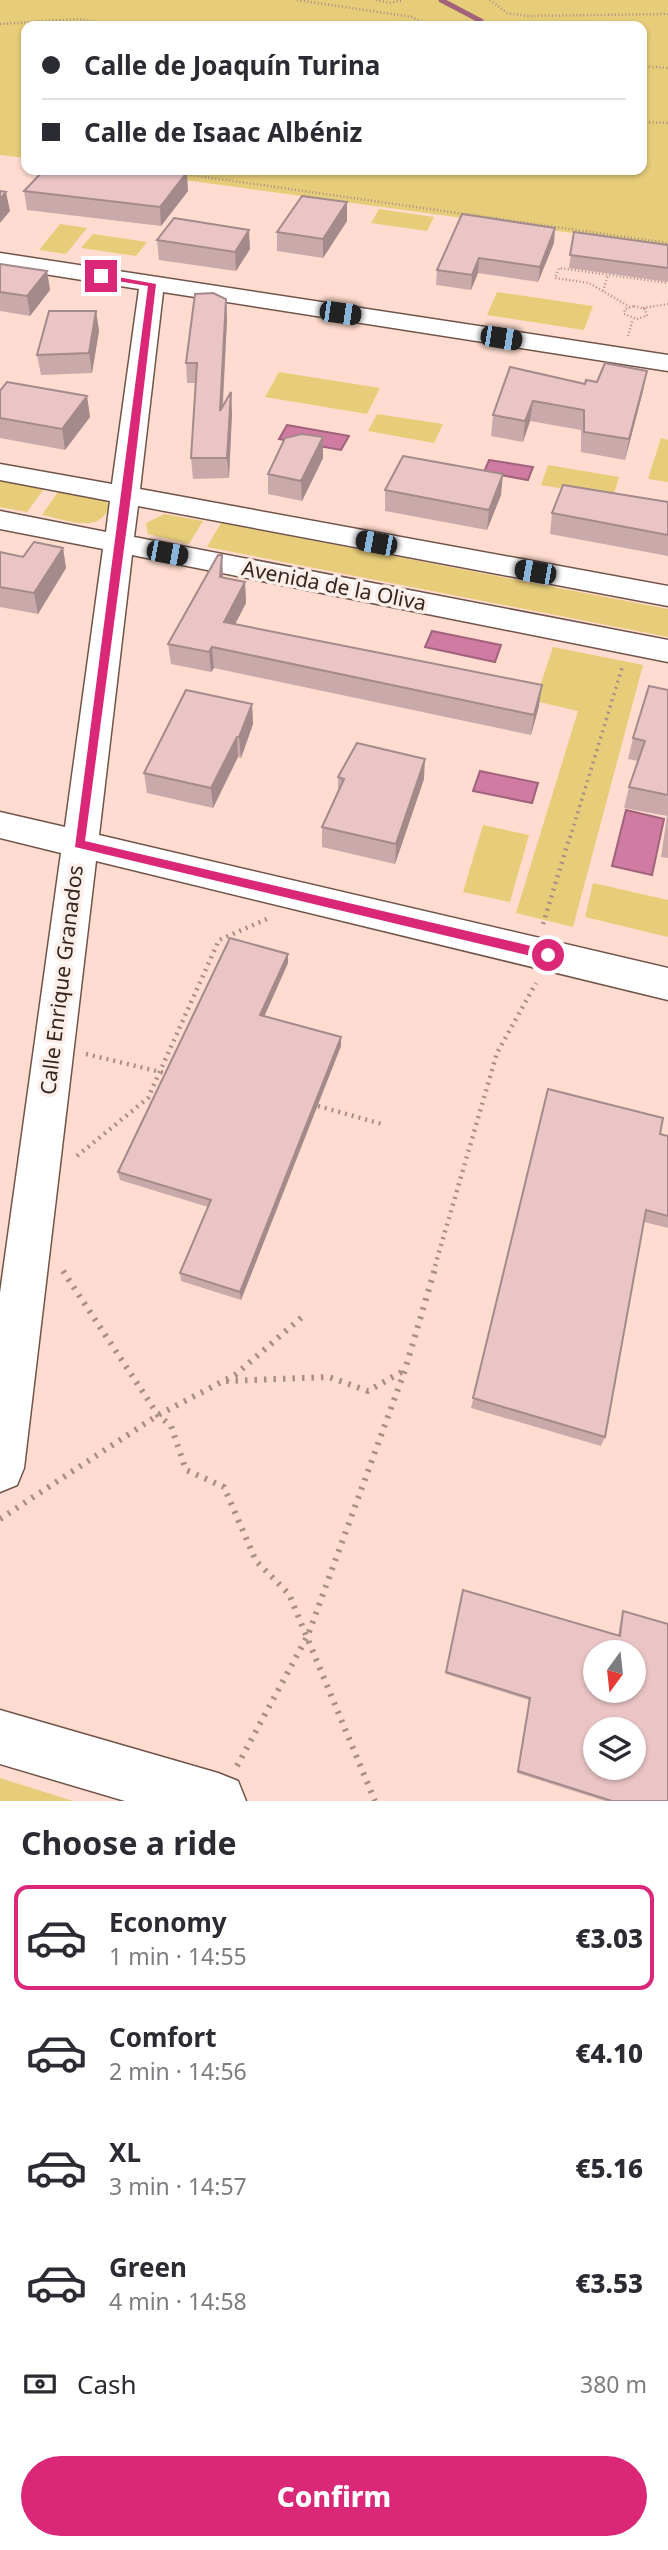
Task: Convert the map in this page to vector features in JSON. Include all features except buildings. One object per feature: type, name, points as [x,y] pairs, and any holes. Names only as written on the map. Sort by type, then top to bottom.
[{"type":"street","points":[[0,260],[668,363]]},
{"type":"street","name":"Calle Enrique Granados","points":[[0,1468],[79,844],[127,496],[152,284]]},
{"type":"street","points":[[0,472],[668,596]]},
{"type":"street","name":"Avenida de la Oliva","points":[[0,520],[668,651]]},
{"type":"street","points":[[0,825],[537,965],[668,984]]},
{"type":"street","points":[[0,1737],[218,1801]]},
{"type":"path","points":[[296,0],[412,17],[420,21]]},
{"type":"path","points":[[376,0],[389,3],[403,0]]},
{"type":"path","points":[[490,0],[507,13],[528,16],[668,15]]},
{"type":"path","points":[[47,21],[90,21]]},
{"type":"path","points":[[0,24],[21,23]]},
{"type":"path","points":[[647,66],[668,68]]},
{"type":"path","points":[[647,122],[668,123]]},
{"type":"path","points":[[188,175],[668,243]]},
{"type":"path","points":[[668,283],[559,268],[555,278],[589,283],[630,307],[668,304]]},
{"type":"path","points":[[603,291],[608,275]]},
{"type":"path","points":[[630,307],[623,313],[633,318],[647,316],[647,311],[642,308]]},
{"type":"path","points":[[218,1801],[308,1635],[405,1370],[497,1053],[537,965],[629,644]]},
{"type":"path","points":[[278,914],[219,940],[148,1098],[33,1207],[158,1415],[171,1426],[186,1470],[224,1487],[256,1561],[289,1594],[375,1801]]},
{"type":"path","points":[[53,1046],[170,1074]]},
{"type":"path","points":[[318,1106],[382,1124]]},
{"type":"path","points":[[0,1519],[158,1415],[225,1381],[302,1317]]},
{"type":"path","points":[[225,1381],[329,1377],[368,1391],[405,1370]]},
{"type":"shaded area","points":[[0,0],[668,0],[668,246],[148,175],[647,175],[647,21],[21,21],[21,157],[0,155]]},
{"type":"shaded area","points":[[379,209],[434,217],[427,231],[371,223]]},
{"type":"shaded area","points":[[60,224],[87,228],[66,254],[39,250]]},
{"type":"shaded area","points":[[93,234],[147,242],[136,256],[81,248]]},
{"type":"shaded area","points":[[497,292],[593,306],[584,330],[487,315]]},
{"type":"shaded area","points":[[279,372],[380,388],[367,414],[265,397]]},
{"type":"shaded area","points":[[377,414],[443,424],[434,443],[368,431]]},
{"type":"shaded area","points":[[287,425],[349,436],[341,450],[279,439]]},
{"type":"shaded area","points":[[661,438],[668,440],[668,482],[648,479]]},
{"type":"shaded area","points":[[489,460],[533,467],[528,480],[484,472]]},
{"type":"shaded area","points":[[548,465],[619,477],[613,497],[541,485]]},
{"type":"shaded area","points":[[0,481],[44,489],[27,512],[0,507]]},
{"type":"shaded area","points":[[58,492],[107,501],[109,508],[104,516],[89,523],[42,515]]},
{"type":"shaded area","points":[[164,514],[203,521],[189,544],[148,534],[146,523]]},
{"type":"shaded area","points":[[221,523],[668,609],[668,637],[207,547]]},
{"type":"shaded area","points":[[432,631],[501,645],[495,662],[425,647]]},
{"type":"shaded area","points":[[553,647],[643,665],[573,927],[516,913],[578,711],[535,701]]},
{"type":"shaded area","points":[[480,771],[538,783],[532,803],[473,791]]},
{"type":"shaded area","points":[[626,810],[664,819],[652,875],[612,866]]},
{"type":"shaded area","points":[[483,825],[529,835],[510,902],[463,892]]},
{"type":"shaded area","points":[[593,883],[668,900],[668,937],[585,917]]},
{"type":"shaded area","points":[[0,1778],[73,1801],[0,1801]]},
{"type":"waterway","points":[[441,0],[481,21]]},
{"type":"route","points":[[101,276],[152,284],[127,496],[79,844],[548,955]]}]
